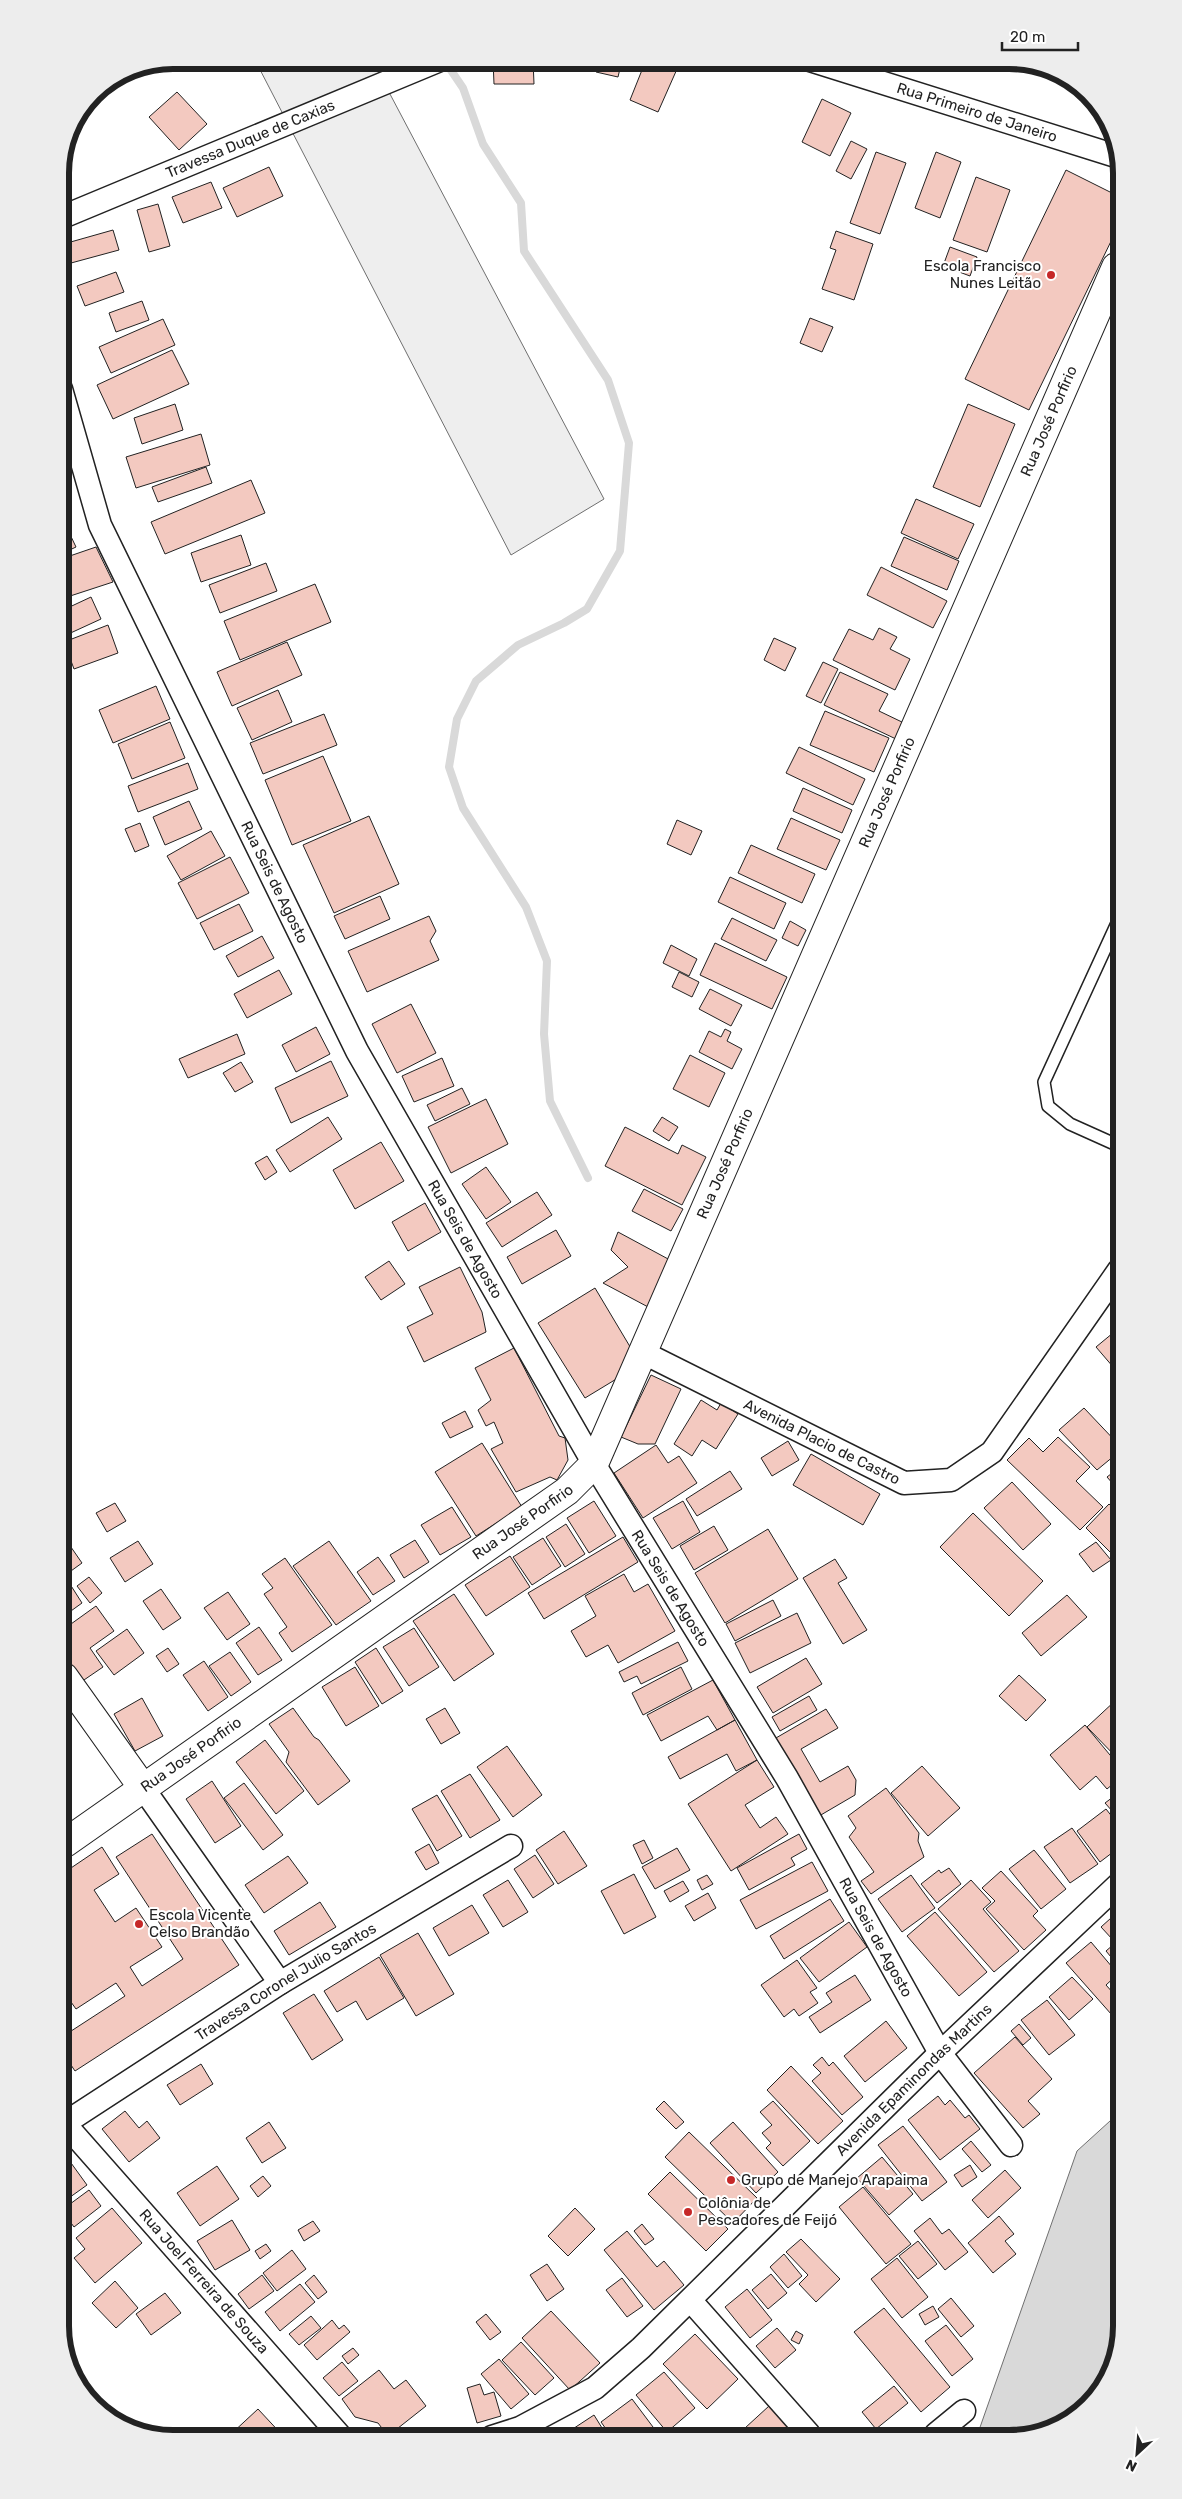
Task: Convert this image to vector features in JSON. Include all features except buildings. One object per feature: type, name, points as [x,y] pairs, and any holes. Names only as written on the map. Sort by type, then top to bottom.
[{"type":"street","name":"Travessa Duque de Caxias","points":[[69,214],[419,69]]},
{"type":"street","name":"Rua Primeiro de Janeiro","points":[[839,69],[1111,154]]},
{"type":"street","name":"Rua José Porfirio","points":[[69,1840],[567,1491],[594,1464],[1113,274]]},
{"type":"street","name":"Rua Seis de Agosto","points":[[69,417],[100,525],[357,1051],[594,1464],[787,1778],[940,2053],[1011,2145]]},
{"type":"street","name":"Avenida Placio de Castro","points":[[642,1352],[904,1483],[951,1480],[992,1452],[1113,1279]]},
{"type":"street","points":[[69,1684],[280,1983]]},
{"type":"street","name":"Travessa Coronel Julio Santos","points":[[69,2122],[280,1983],[511,1846]]},
{"type":"street","name":"Avenida Epaminondas Martins","points":[[514,2430],[595,2388],[692,2301],[940,2053],[1113,1890]]},
{"type":"street","name":"Rua Joel Ferreira de Souza","points":[[69,2127],[335,2430]]},
{"type":"street","points":[[692,2301],[805,2430]]},
{"type":"street","points":[[941,2430],[964,2411]]},
{"type":"lane","points":[[1113,932],[1044,1082],[1048,1106],[1070,1124],[1113,1143]]},
{"type":"shaded area","points":[[260,69],[377,69],[604,499],[511,555]]},
{"type":"shaded area","points":[[1113,2118],[1113,2326],[1108,2359],[1096,2384],[1083,2400],[1067,2413],[1042,2425],[1029,2428],[979,2430],[1077,2151]]},
{"type":"waterway","points":[[450,69],[463,88],[483,144],[521,203],[524,251],[608,380],[629,443],[620,551],[587,609],[564,623],[518,645],[476,681],[457,719],[449,767],[463,808],[526,907],[547,961],[544,1034],[550,1101],[588,1178]]},
{"type":"place","name":"Escola Francisco Nunes Leitão","points":[[1051,275]]},
{"type":"place","name":"Escola Vicente Celso Brandão","points":[[139,1924]]},
{"type":"place","name":"Grupo de Manejo Arapaima","points":[[731,2180]]},
{"type":"place","name":"Colônia de Pescadores de Feijó","points":[[688,2212]]}]
